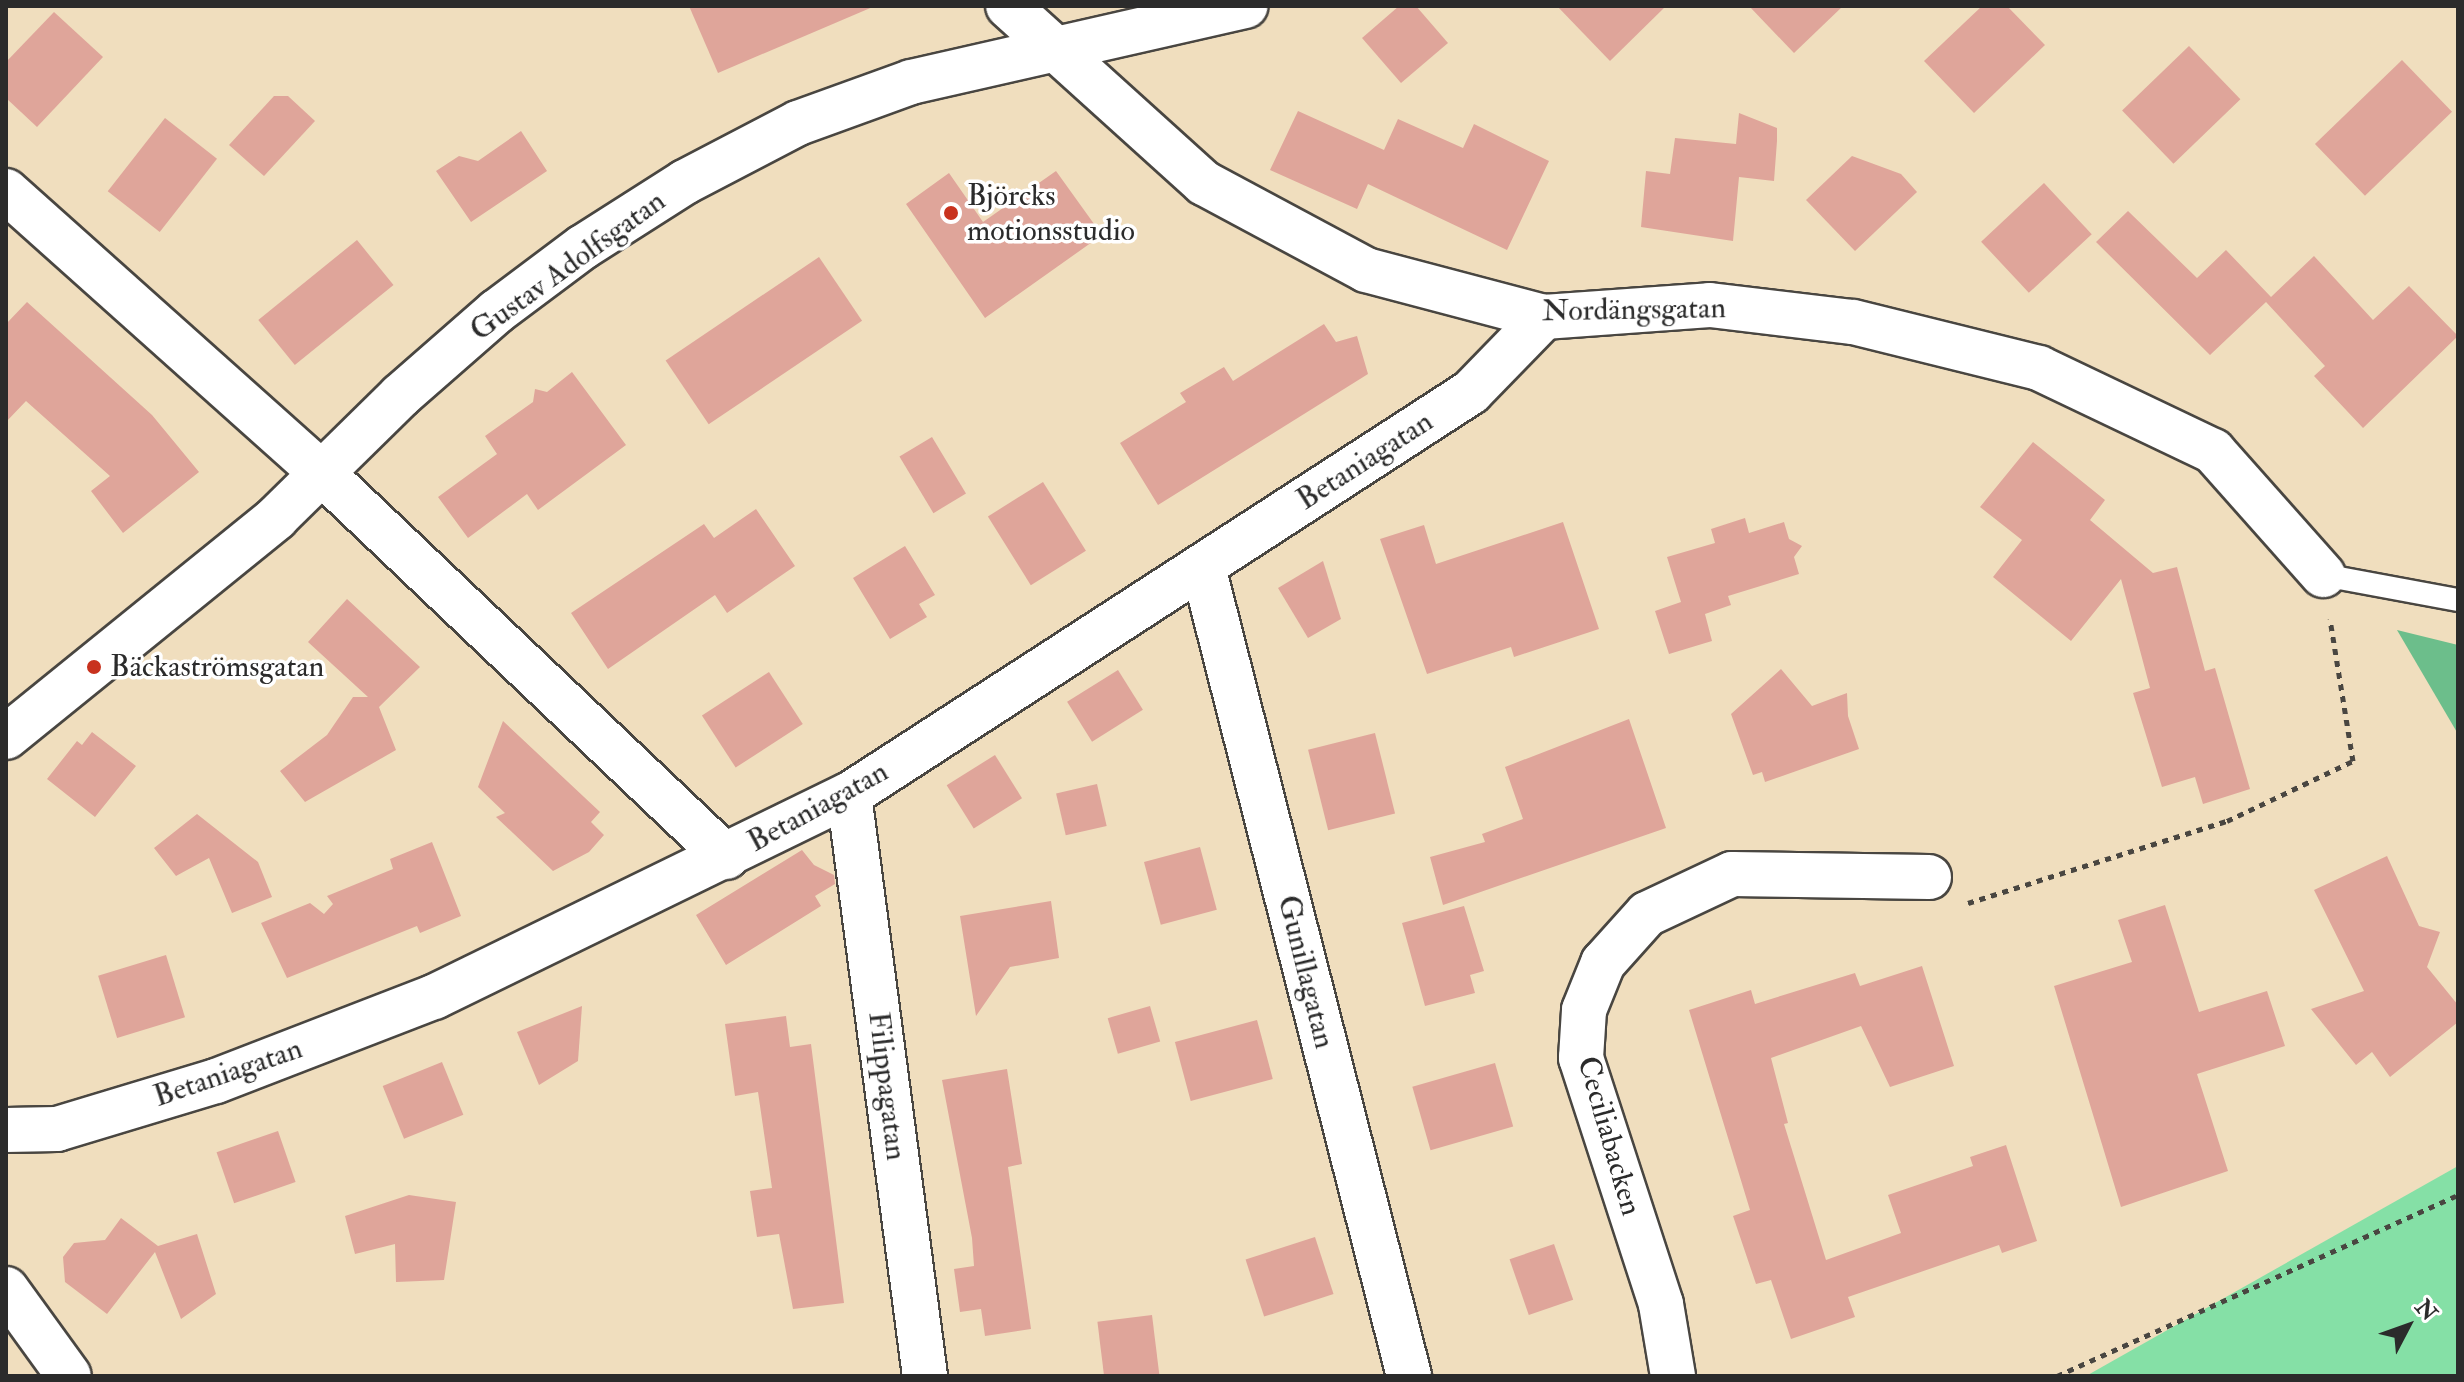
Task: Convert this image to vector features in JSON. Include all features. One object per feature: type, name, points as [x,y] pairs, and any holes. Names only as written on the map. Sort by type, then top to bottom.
[{"type":"street","name":"Nordängsgatan","points":[[1008,6],[1055,52],[1217,191],[1366,270],[1544,317],[1710,305],[1853,322],[2039,368],[2213,451],[2323,575]]},
{"type":"street","name":"Gustav Adolfsgatan","points":[[6,737],[323,474],[400,396],[496,312],[583,247],[685,182],[798,123],[883,92],[1245,6]]},
{"type":"street","points":[[6,191],[323,474],[726,857]]},
{"type":"street","name":"Betaniagatan","points":[[6,1130],[57,1129],[216,1081],[434,997],[849,795],[1471,392],[1544,317]]},
{"type":"street","name":"Gunillagatan","points":[[1203,567],[1409,1376]]},
{"type":"street","name":"Filippagatan","points":[[849,795],[925,1376]]},
{"type":"street","name":"Ceciliabacken","points":[[1673,1376],[1661,1304],[1581,1058],[1584,1010],[1603,963],[1647,914],[1732,874],[1929,877]]},
{"type":"street","points":[[6,1289],[69,1376]]},
{"type":"lane","points":[[2323,575],[2458,600]]},
{"type":"path","points":[[1998,894],[2227,821],[2353,761],[2323,575]]},
{"type":"path","points":[[2057,1376],[2456,1196]]},
{"type":"green space","points":[[2397,630],[2458,645],[2458,734]]},
{"type":"green space","points":[[2458,1166],[2458,1376],[2086,1376]]},
{"type":"building","points":[[689,6],[875,6],[718,73]]},
{"type":"building","points":[[1399,6],[1416,6],[1448,43],[1401,83],[1362,38]]},
{"type":"building","points":[[1557,6],[1666,6],[1610,61]]},
{"type":"building","points":[[1749,6],[1843,6],[1794,53]]},
{"type":"building","points":[[1982,6],[2007,6],[2045,45],[1974,113],[1924,61]]},
{"type":"building","points":[[54,12],[103,57],[37,127],[6,98],[6,62]]},
{"type":"building","points":[[2189,46],[2240,99],[2174,164],[2122,111]]},
{"type":"building","points":[[2402,60],[2452,112],[2365,196],[2315,144]]},
{"type":"building","points":[[274,96],[288,96],[315,121],[264,176],[229,145]]},
{"type":"building","points":[[1298,111],[1384,150],[1398,119],[1463,148],[1474,124],[1549,161],[1507,250],[1368,184],[1357,209],[1270,170]]},
{"type":"building","points":[[1739,113],[1777,128],[1777,141],[1774,181],[1739,177],[1733,241],[1641,227],[1646,171],[1670,174],[1675,138],[1736,144]]},
{"type":"building","points":[[165,118],[217,159],[160,232],[108,191]]},
{"type":"building","points":[[521,131],[547,171],[471,222],[436,171],[459,156],[478,161]]},
{"type":"building","points":[[1852,156],[1901,174],[1917,192],[1855,251],[1806,200]]},
{"type":"building","points":[[1056,171],[1102,235],[985,318],[906,204],[949,173],[983,222]]},
{"type":"building","points":[[2044,183],[2092,234],[2029,293],[1981,242]]},
{"type":"building","points":[[2128,211],[2197,278],[2226,250],[2271,297],[2314,256],[2373,320],[2409,286],[2458,336],[2363,428],[2314,376],[2325,366],[2266,302],[2210,355],[2096,242]]},
{"type":"building","points":[[357,240],[394,285],[295,365],[258,320]]},
{"type":"building","points":[[819,257],[862,321],[709,424],[666,360]]},
{"type":"building","points":[[27,302],[152,415],[199,472],[123,533],[91,491],[110,476],[26,401],[6,422],[6,324]]},
{"type":"building","points":[[1324,324],[1336,342],[1357,336],[1368,374],[1158,505],[1120,443],[1186,402],[1180,393],[1224,367],[1233,381]]},
{"type":"building","points":[[572,372],[626,445],[538,510],[527,494],[468,538],[438,497],[497,454],[485,436],[533,402],[535,389],[547,392]]},
{"type":"building","points":[[932,437],[966,494],[933,513],[899,457]]},
{"type":"building","points":[[2033,442],[2105,500],[2090,520],[2153,573],[2177,567],[2205,671],[2215,668],[2250,789],[2203,804],[2195,777],[2162,787],[2133,693],[2150,688],[2121,579],[2071,641],[1993,577],[2022,540],[1980,507]]},
{"type":"building","points":[[1043,482],[1086,551],[1031,585],[988,516]]},
{"type":"building","points":[[756,509],[795,566],[727,613],[715,595],[608,669],[571,613],[704,524],[714,538]]},
{"type":"building","points":[[1745,518],[1749,533],[1784,522],[1789,539],[1802,546],[1794,557],[1799,574],[1728,596],[1731,605],[1705,614],[1712,641],[1669,654],[1655,611],[1681,602],[1667,557],[1715,543],[1711,529]]},
{"type":"building","points":[[1563,522],[1599,629],[1514,657],[1511,647],[1427,674],[1380,539],[1424,525],[1436,564]]},
{"type":"building","points":[[905,546],[935,595],[919,604],[927,617],[890,639],[853,578]]},
{"type":"building","points":[[1323,561],[1341,619],[1308,638],[1278,588]]},
{"type":"building","points":[[347,599],[420,667],[379,707],[396,750],[305,802],[280,771],[327,735],[353,697],[368,697],[308,642]]},
{"type":"building","points":[[1781,669],[1812,706],[1847,693],[1848,716],[1859,749],[1765,782],[1762,772],[1753,775],[1731,714]]},
{"type":"building","points":[[1118,670],[1143,710],[1092,742],[1067,702]]},
{"type":"building","points":[[769,672],[803,724],[736,768],[702,716]]},
{"type":"building","points":[[1629,719],[1666,828],[1443,905],[1430,857],[1485,842],[1482,834],[1523,819],[1505,767]]},
{"type":"building","points":[[503,721],[600,812],[591,822],[604,835],[589,852],[553,871],[496,817],[505,813],[478,787]]},
{"type":"building","points":[[92,732],[136,766],[95,817],[47,779],[77,741],[82,745]]},
{"type":"building","points":[[1375,733],[1395,814],[1328,830],[1308,750]]},
{"type":"building","points":[[995,755],[1022,798],[974,828],[947,785]]},
{"type":"building","points":[[1097,784],[1107,826],[1066,835],[1056,793]]},
{"type":"building","points":[[197,814],[258,862],[272,897],[232,913],[209,858],[176,876],[154,848]]},
{"type":"building","points":[[432,842],[461,916],[420,933],[417,926],[287,978],[261,923],[310,903],[324,914],[333,904],[327,896],[393,869],[390,859]]},
{"type":"building","points":[[1200,847],[1217,910],[1161,925],[1144,862]]},
{"type":"building","points":[[802,850],[814,865],[834,875],[835,884],[815,896],[821,906],[726,965],[696,915]]},
{"type":"building","points":[[2387,856],[2419,926],[2440,932],[2427,967],[2458,1005],[2458,1022],[2390,1077],[2372,1052],[2356,1065],[2311,1009],[2364,991],[2314,890]]},
{"type":"building","points":[[1051,901],[1059,958],[1010,967],[976,1016],[960,916]]},
{"type":"building","points":[[2165,905],[2199,1012],[2267,991],[2285,1046],[2197,1074],[2228,1171],[2121,1207],[2054,986],[2132,962],[2118,920]]},
{"type":"building","points":[[1464,906],[1484,971],[1470,975],[1475,993],[1425,1006],[1402,923]]},
{"type":"building","points":[[166,955],[185,1017],[117,1038],[98,976]]},
{"type":"building","points":[[1922,966],[1954,1066],[1890,1087],[1861,1026],[1771,1058],[1788,1123],[1784,1124],[1826,1260],[1901,1233],[1888,1195],[1973,1166],[1970,1157],[2006,1145],[2037,1241],[2002,1253],[1999,1245],[1848,1297],[1855,1317],[1791,1339],[1771,1280],[1756,1284],[1733,1216],[1750,1210],[1689,1010],[1751,990],[1755,1004],[1855,973],[1860,986]]},
{"type":"building","points":[[582,1006],[578,1061],[539,1085],[517,1032]]},
{"type":"building","points":[[1150,1006],[1160,1042],[1118,1054],[1108,1018]]},
{"type":"building","points":[[786,1016],[790,1047],[811,1044],[844,1303],[793,1309],[779,1234],[757,1237],[750,1191],[772,1188],[758,1092],[735,1096],[725,1024]]},
{"type":"building","points":[[1257,1020],[1273,1079],[1191,1101],[1175,1042]]},
{"type":"building","points":[[442,1062],[463,1115],[404,1139],[383,1086]]},
{"type":"building","points":[[1495,1063],[1513,1126],[1431,1150],[1412,1087]]},
{"type":"building","points":[[1007,1069],[1022,1164],[1008,1167],[1031,1329],[985,1336],[981,1309],[960,1312],[954,1269],[974,1266],[972,1238],[942,1080]]},
{"type":"building","points":[[278,1131],[296,1182],[234,1203],[217,1152]]},
{"type":"building","points":[[409,1195],[456,1202],[444,1280],[396,1282],[395,1244],[355,1254],[345,1216]]},
{"type":"building","points":[[121,1218],[158,1246],[197,1234],[216,1294],[181,1319],[155,1252],[107,1314],[65,1282],[63,1257],[74,1243],[105,1240]]},
{"type":"building","points":[[1315,1237],[1334,1294],[1264,1317],[1246,1260]]},
{"type":"building","points":[[1554,1244],[1573,1300],[1529,1315],[1510,1259]]},
{"type":"building","points":[[1152,1315],[1159,1376],[1104,1376],[1097,1322]]},
{"type":"place","name":"Björcks motionsstudio","points":[[951,213]]},
{"type":"place","name":"Bäckaströmsgatan","points":[[94,667]]}]
